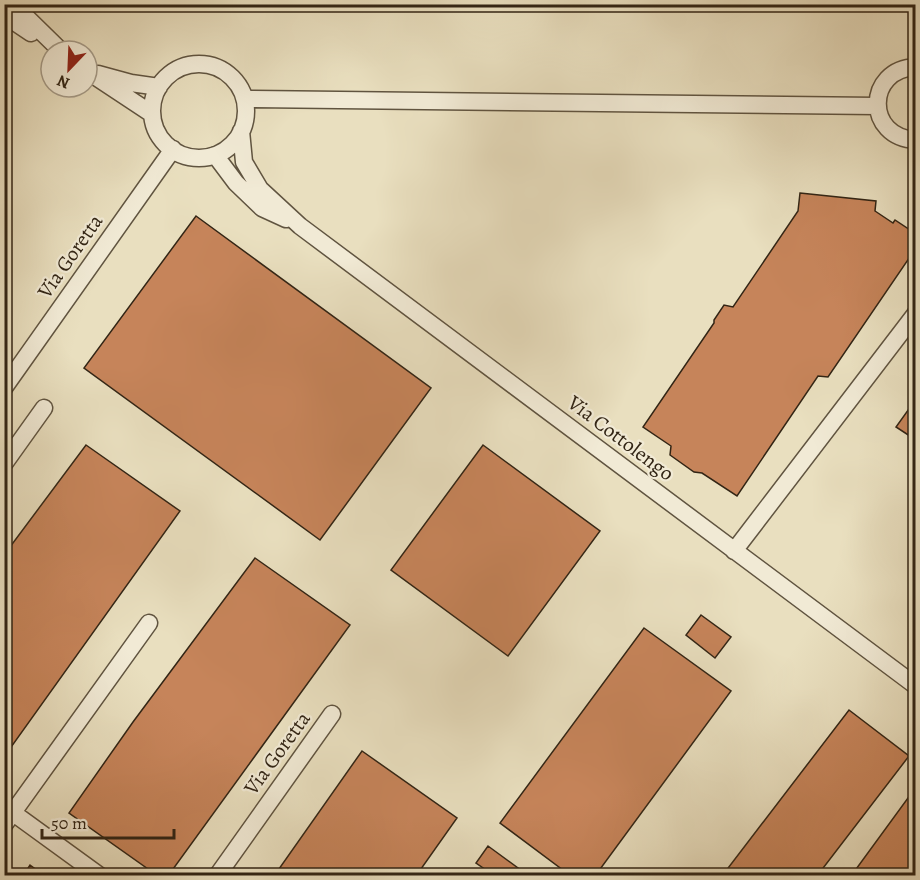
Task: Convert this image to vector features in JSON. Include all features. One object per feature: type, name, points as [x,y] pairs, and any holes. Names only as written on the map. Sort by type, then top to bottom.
[{"type":"street","points":[[14,4],[49,39]]},
{"type":"street","points":[[4,15],[42,39]]},
{"type":"street","points":[[198,64],[214,66],[228,73],[238,85],[245,99],[246,116],[242,131],[235,141],[214,155],[193,157],[183,154],[163,140],[155,128],[152,114],[153,100],[159,87],[169,75],[183,67],[198,64]]},
{"type":"street","points":[[915,67],[902,68],[891,74],[883,83],[878,94],[877,106],[886,128],[895,136],[915,140]]},
{"type":"street","points":[[99,74],[131,83],[159,87]]},
{"type":"street","points":[[99,79],[152,114]]},
{"type":"street","points":[[245,99],[877,106]]},
{"type":"street","name":"Via Cottolengo","points":[[242,131],[244,162],[254,180],[260,189],[300,226],[915,686]]},
{"type":"street","name":"Via Goretta","points":[[4,388],[173,149]]},
{"type":"street","name":"Via Cottolengo","points":[[214,155],[236,183],[262,208],[300,226]]},
{"type":"street","points":[[734,550],[915,313]]},
{"type":"street","points":[[4,464],[44,408]]},
{"type":"street","points":[[100,876],[7,815],[149,623]]},
{"type":"street","name":"Via Goretta","points":[[217,876],[332,714]]},
{"type":"building","points":[[800,193],[876,201],[875,211],[893,223],[895,220],[916,234],[916,248],[828,377],[818,376],[737,496],[702,473],[694,472],[670,455],[671,446],[643,427],[724,305],[733,307],[798,211]]},
{"type":"building","points":[[196,216],[431,388],[320,540],[84,368]]},
{"type":"building","points":[[916,399],[916,440],[896,427]]},
{"type":"building","points":[[86,445],[180,511],[4,757],[4,555]]},
{"type":"building","points":[[483,445],[600,531],[508,656],[391,570]]},
{"type":"building","points":[[255,558],[350,625],[168,876],[158,876],[69,813],[133,722]]},
{"type":"building","points":[[701,615],[731,637],[715,658],[686,635]]},
{"type":"building","points":[[644,628],[731,691],[595,876],[571,876],[500,823]]},
{"type":"building","points":[[849,710],[909,756],[817,876],[722,876]]},
{"type":"building","points":[[362,751],[457,818],[416,876],[274,876]]},
{"type":"building","points":[[916,787],[916,876],[851,876]]},
{"type":"building","points":[[488,846],[529,876],[495,876],[476,863]]},
{"type":"building","points":[[30,865],[45,876],[23,876]]}]
